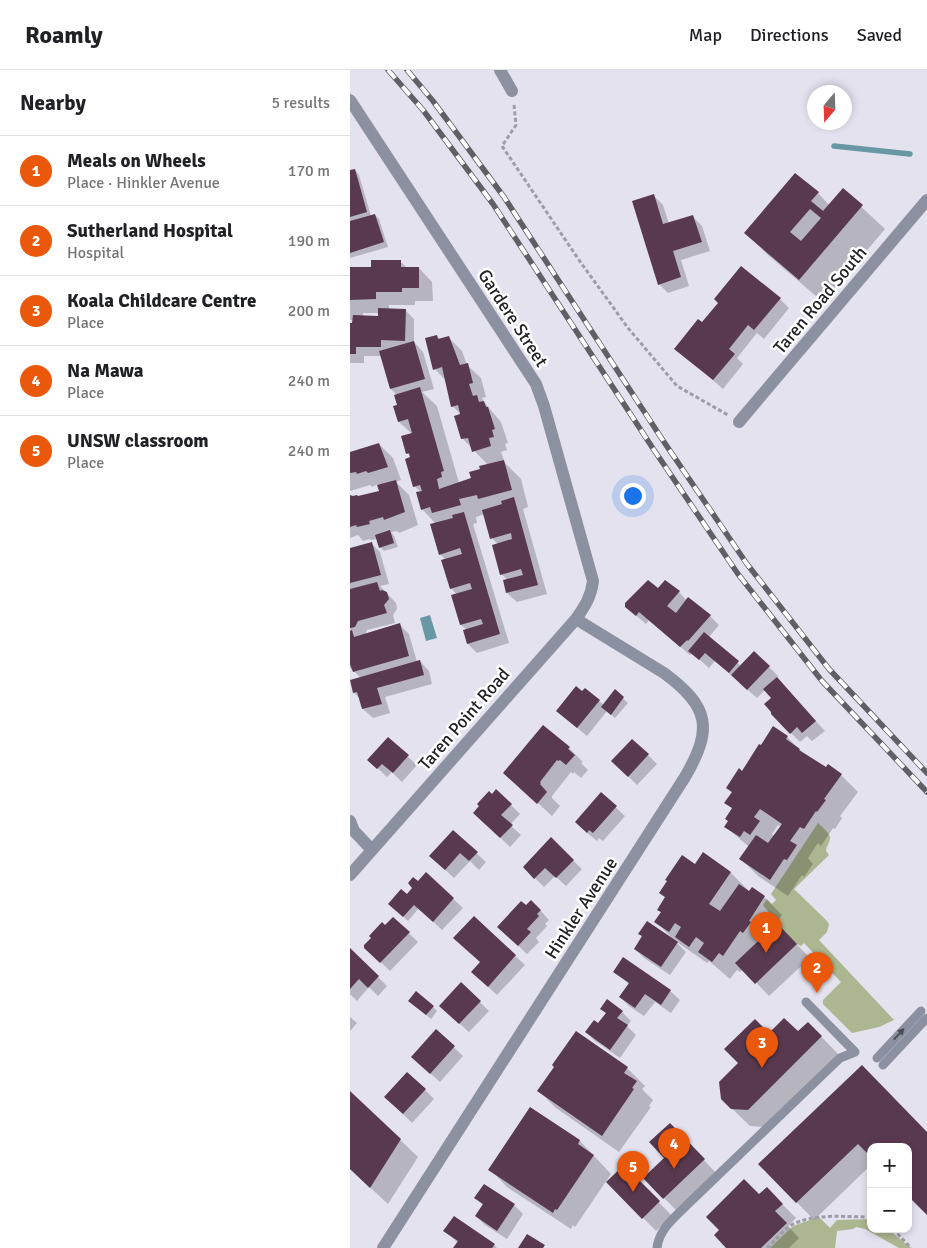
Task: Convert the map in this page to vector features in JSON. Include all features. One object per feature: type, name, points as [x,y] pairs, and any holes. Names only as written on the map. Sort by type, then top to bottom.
[{"type":"street","points":[[500,70],[512,90]]},
{"type":"street","name":"Gardere Street","points":[[350,100],[536,384],[544,406],[593,581]]},
{"type":"street","name":"Taren Road South","points":[[739,422],[927,200]]},
{"type":"street","name":"Taren Point Road","points":[[350,875],[576,619],[591,594],[593,581]]},
{"type":"street","name":"Hinkler Avenue","points":[[383,1248],[685,778],[698,756],[703,740],[704,725],[698,710],[677,683],[576,619]]},
{"type":"street","points":[[350,821],[354,831],[372,850]]},
{"type":"lane","points":[[657,1248],[666,1226],[688,1204],[840,1058],[855,1052],[806,1002]]},
{"type":"lane","points":[[880,1062],[924,1014]]},
{"type":"path","points":[[512,90],[516,125],[502,146],[520,175],[628,328],[677,386],[739,422]]},
{"type":"path","points":[[767,1248],[792,1224],[822,1215],[832,1218],[867,1217]]},
{"type":"path","points":[[897,1233],[912,1248]]},
{"type":"green space","points":[[818,823],[830,836],[826,851],[829,855],[794,889],[829,924],[827,932],[819,940],[894,1020],[879,1027],[852,1033],[823,1004],[823,1000],[841,982],[804,943],[801,946],[797,944],[763,905],[767,899],[772,904],[776,900],[771,894]]},
{"type":"green space","points":[[819,1217],[830,1228],[837,1220],[867,1219],[867,1230],[856,1227],[837,1231],[835,1248],[770,1248],[793,1226]]},
{"type":"green space","points":[[872,1233],[893,1233],[911,1248],[899,1248]]},
{"type":"water","points":[[430,615],[437,638],[426,641],[420,618]]},
{"type":"building","points":[[355,169],[367,212],[350,217],[350,170]]},
{"type":"building","points":[[795,173],[819,192],[811,201],[823,211],[843,188],[863,205],[799,280],[744,233]],"holes":[[[810,209],[821,218],[801,241],[790,232]]]},
{"type":"building","points":[[654,194],[663,224],[693,215],[702,242],[673,251],[681,277],[658,285],[632,201]]},
{"type":"building","points":[[375,214],[384,242],[350,253],[350,221]]},
{"type":"building","points":[[371,260],[401,260],[401,267],[419,267],[419,288],[402,288],[402,292],[376,292],[376,299],[350,300],[350,267],[371,267]]},
{"type":"building","points":[[741,266],[781,298],[754,330],[748,325],[729,349],[735,354],[713,380],[674,349],[698,319],[702,322],[718,303],[714,299]]},
{"type":"building","points":[[378,308],[406,309],[405,341],[381,340],[381,347],[356,347],[356,354],[350,354],[350,323],[352,323],[353,315],[378,316]]},
{"type":"building","points":[[437,335],[438,339],[449,336],[460,365],[468,363],[473,383],[469,384],[473,396],[477,395],[479,402],[484,401],[486,407],[488,407],[495,429],[492,430],[494,437],[489,438],[491,446],[472,452],[468,438],[461,439],[454,416],[460,414],[458,405],[451,407],[442,367],[433,370],[425,338]]},
{"type":"building","points":[[414,341],[425,379],[390,389],[379,351]]},
{"type":"building","points":[[420,387],[444,471],[441,472],[442,477],[437,479],[439,489],[471,478],[469,472],[480,469],[479,466],[504,460],[512,490],[478,499],[477,495],[459,499],[461,505],[432,513],[430,507],[421,510],[416,492],[422,491],[420,485],[413,487],[405,459],[410,457],[409,453],[406,454],[401,436],[412,433],[408,419],[398,422],[393,406],[397,405],[394,395]]},
{"type":"building","points":[[379,443],[388,467],[368,473],[366,471],[357,474],[356,472],[350,473],[350,452]]},
{"type":"building","points":[[396,480],[405,512],[384,520],[383,517],[369,521],[370,524],[350,527],[350,495],[358,496],[379,491],[377,485]]},
{"type":"building","points":[[514,497],[538,585],[506,593],[503,580],[523,575],[521,569],[500,575],[492,545],[512,539],[511,533],[490,539],[482,510],[502,504],[501,501]]},
{"type":"building","points":[[464,512],[500,634],[467,644],[463,630],[483,624],[481,619],[460,625],[451,595],[472,589],[470,583],[450,589],[441,560],[462,554],[460,548],[439,555],[430,524],[453,518],[452,515]]},
{"type":"building","points":[[390,530],[394,543],[379,548],[375,535]]},
{"type":"building","points":[[372,542],[381,575],[350,583],[350,548]]},
{"type":"building","points":[[648,580],[658,588],[665,580],[680,591],[667,606],[676,613],[688,597],[711,615],[688,641],[680,647],[639,612],[636,616],[625,607],[625,603]]},
{"type":"building","points":[[377,582],[380,591],[387,592],[389,599],[384,605],[387,613],[358,621],[355,627],[350,628],[350,589]]},
{"type":"building","points":[[400,623],[409,656],[353,672],[350,664],[350,631],[352,630],[354,637]]},
{"type":"building","points":[[704,632],[739,661],[729,673],[705,653],[699,660],[688,651]]},
{"type":"building","points":[[754,651],[770,666],[747,690],[731,675]]},
{"type":"building","points":[[420,660],[424,675],[377,688],[382,704],[362,709],[357,692],[353,693],[350,680]]},
{"type":"building","points":[[777,677],[816,721],[802,733],[797,727],[790,734],[764,704],[771,698],[763,689]]},
{"type":"building","points":[[576,686],[582,691],[585,688],[600,700],[577,728],[556,711]]},
{"type":"building","points":[[615,689],[624,697],[611,715],[601,707]]},
{"type":"building","points":[[543,725],[570,747],[568,749],[575,755],[566,765],[557,760],[540,782],[547,792],[537,804],[503,773]]},
{"type":"building","points":[[773,726],[788,736],[786,739],[799,750],[826,767],[828,764],[842,774],[824,799],[826,800],[804,829],[800,827],[790,841],[797,845],[787,860],[784,859],[770,880],[739,859],[756,835],[768,843],[782,824],[760,809],[754,817],[760,821],[750,835],[744,831],[740,837],[724,827],[728,821],[725,819],[732,808],[724,803],[732,792],[726,788],[739,768],[742,771]]},
{"type":"building","points":[[388,737],[409,755],[393,773],[382,764],[377,769],[367,760]]},
{"type":"building","points":[[632,739],[649,754],[628,777],[611,761]]},
{"type":"building","points":[[496,789],[512,804],[501,815],[513,825],[500,838],[473,813],[479,806],[477,804],[489,791],[492,794]]},
{"type":"building","points":[[601,792],[617,806],[593,833],[589,830],[587,833],[575,822]]},
{"type":"building","points":[[453,830],[478,852],[469,861],[460,853],[445,870],[429,856]]},
{"type":"building","points":[[551,837],[574,860],[556,878],[545,868],[534,879],[523,867]]},
{"type":"building","points":[[703,852],[731,872],[709,904],[720,911],[739,884],[749,891],[752,887],[765,896],[743,933],[740,931],[723,956],[719,953],[712,962],[698,952],[704,943],[696,937],[689,947],[675,937],[681,927],[675,923],[669,932],[654,922],[661,912],[657,910],[665,897],[659,893],[667,881],[665,880],[682,855],[695,864]]},
{"type":"building","points":[[426,872],[454,898],[433,922],[414,905],[403,917],[388,904],[401,889],[407,894],[412,888],[408,883],[413,877],[418,881]]},
{"type":"building","points":[[531,900],[541,910],[537,914],[539,916],[527,929],[531,932],[518,946],[497,927],[521,901],[526,905]]},
{"type":"building","points":[[474,916],[516,955],[488,987],[471,972],[480,962],[453,938]]},
{"type":"building","points":[[393,917],[410,932],[380,963],[364,948],[364,945],[371,938],[369,936],[382,922],[385,925]]},
{"type":"building","points":[[647,921],[678,942],[661,967],[634,949],[642,936],[638,934]]},
{"type":"building","points":[[777,923],[797,944],[755,984],[735,963]]},
{"type":"building","points":[[350,948],[379,976],[368,988],[359,979],[350,989]]},
{"type":"building","points":[[623,957],[671,990],[661,1005],[645,994],[635,1008],[619,997],[629,983],[613,972]]},
{"type":"building","points":[[461,982],[481,1001],[459,1024],[439,1006]]},
{"type":"building","points":[[416,991],[434,1006],[426,1015],[408,1001]]},
{"type":"building","points":[[607,999],[623,1011],[617,1018],[628,1025],[610,1050],[585,1032],[594,1020],[598,1023],[606,1013],[600,1009]]},
{"type":"building","points":[[784,1018],[798,1031],[808,1022],[822,1036],[748,1110],[731,1109],[721,1099],[719,1082],[738,1063],[724,1049],[755,1019],[769,1033]]},
{"type":"building","points":[[436,1029],[455,1046],[430,1074],[411,1057]]},
{"type":"building","points":[[576,1031],[628,1067],[624,1073],[637,1081],[632,1088],[634,1089],[602,1136],[537,1091],[554,1067],[552,1065]]},
{"type":"building","points":[[862,1065],[927,1132],[927,1215],[912,1200],[912,1143],[867,1143],[867,1153],[858,1144],[796,1203],[758,1164]]},
{"type":"building","points":[[407,1072],[426,1089],[403,1114],[384,1097]]},
{"type":"building","points":[[350,1091],[401,1139],[370,1188],[350,1169]]},
{"type":"building","points":[[530,1107],[580,1140],[578,1144],[594,1155],[557,1210],[555,1209],[553,1213],[488,1170]]},
{"type":"building","points":[[670,1123],[705,1159],[663,1199],[643,1178],[664,1158],[649,1142]]},
{"type":"building","points":[[624,1165],[660,1201],[642,1219],[606,1182]]},
{"type":"building","points":[[744,1179],[759,1194],[767,1187],[783,1204],[775,1211],[787,1223],[761,1248],[726,1248],[714,1235],[719,1230],[706,1217]]},
{"type":"building","points":[[484,1184],[515,1204],[497,1231],[475,1216],[483,1204],[474,1198]]},
{"type":"building","points":[[454,1216],[495,1244],[492,1248],[453,1248],[458,1241],[443,1231]]},
{"type":"building","points":[[527,1234],[545,1245],[543,1248],[518,1248]]},
{"type":"waterway","points":[[834,146],[910,154]]},
{"type":"railway","points":[[388,70],[423,110],[493,204],[654,450],[738,574],[822,681],[927,792]]},
{"type":"railway","points":[[407,70],[433,101],[504,197],[664,442],[747,564],[829,669],[927,773]]},
{"type":"place","name":"Meals on Wheels","points":[[766,953]]},
{"type":"place","name":"Sutherland Hospital","points":[[817,993]]},
{"type":"place","name":"Koala Childcare Centre","points":[[762,1068]]},
{"type":"place","name":"Na Mawa","points":[[674,1169]]},
{"type":"place","name":"UNSW classroom","points":[[633,1192]]}]
